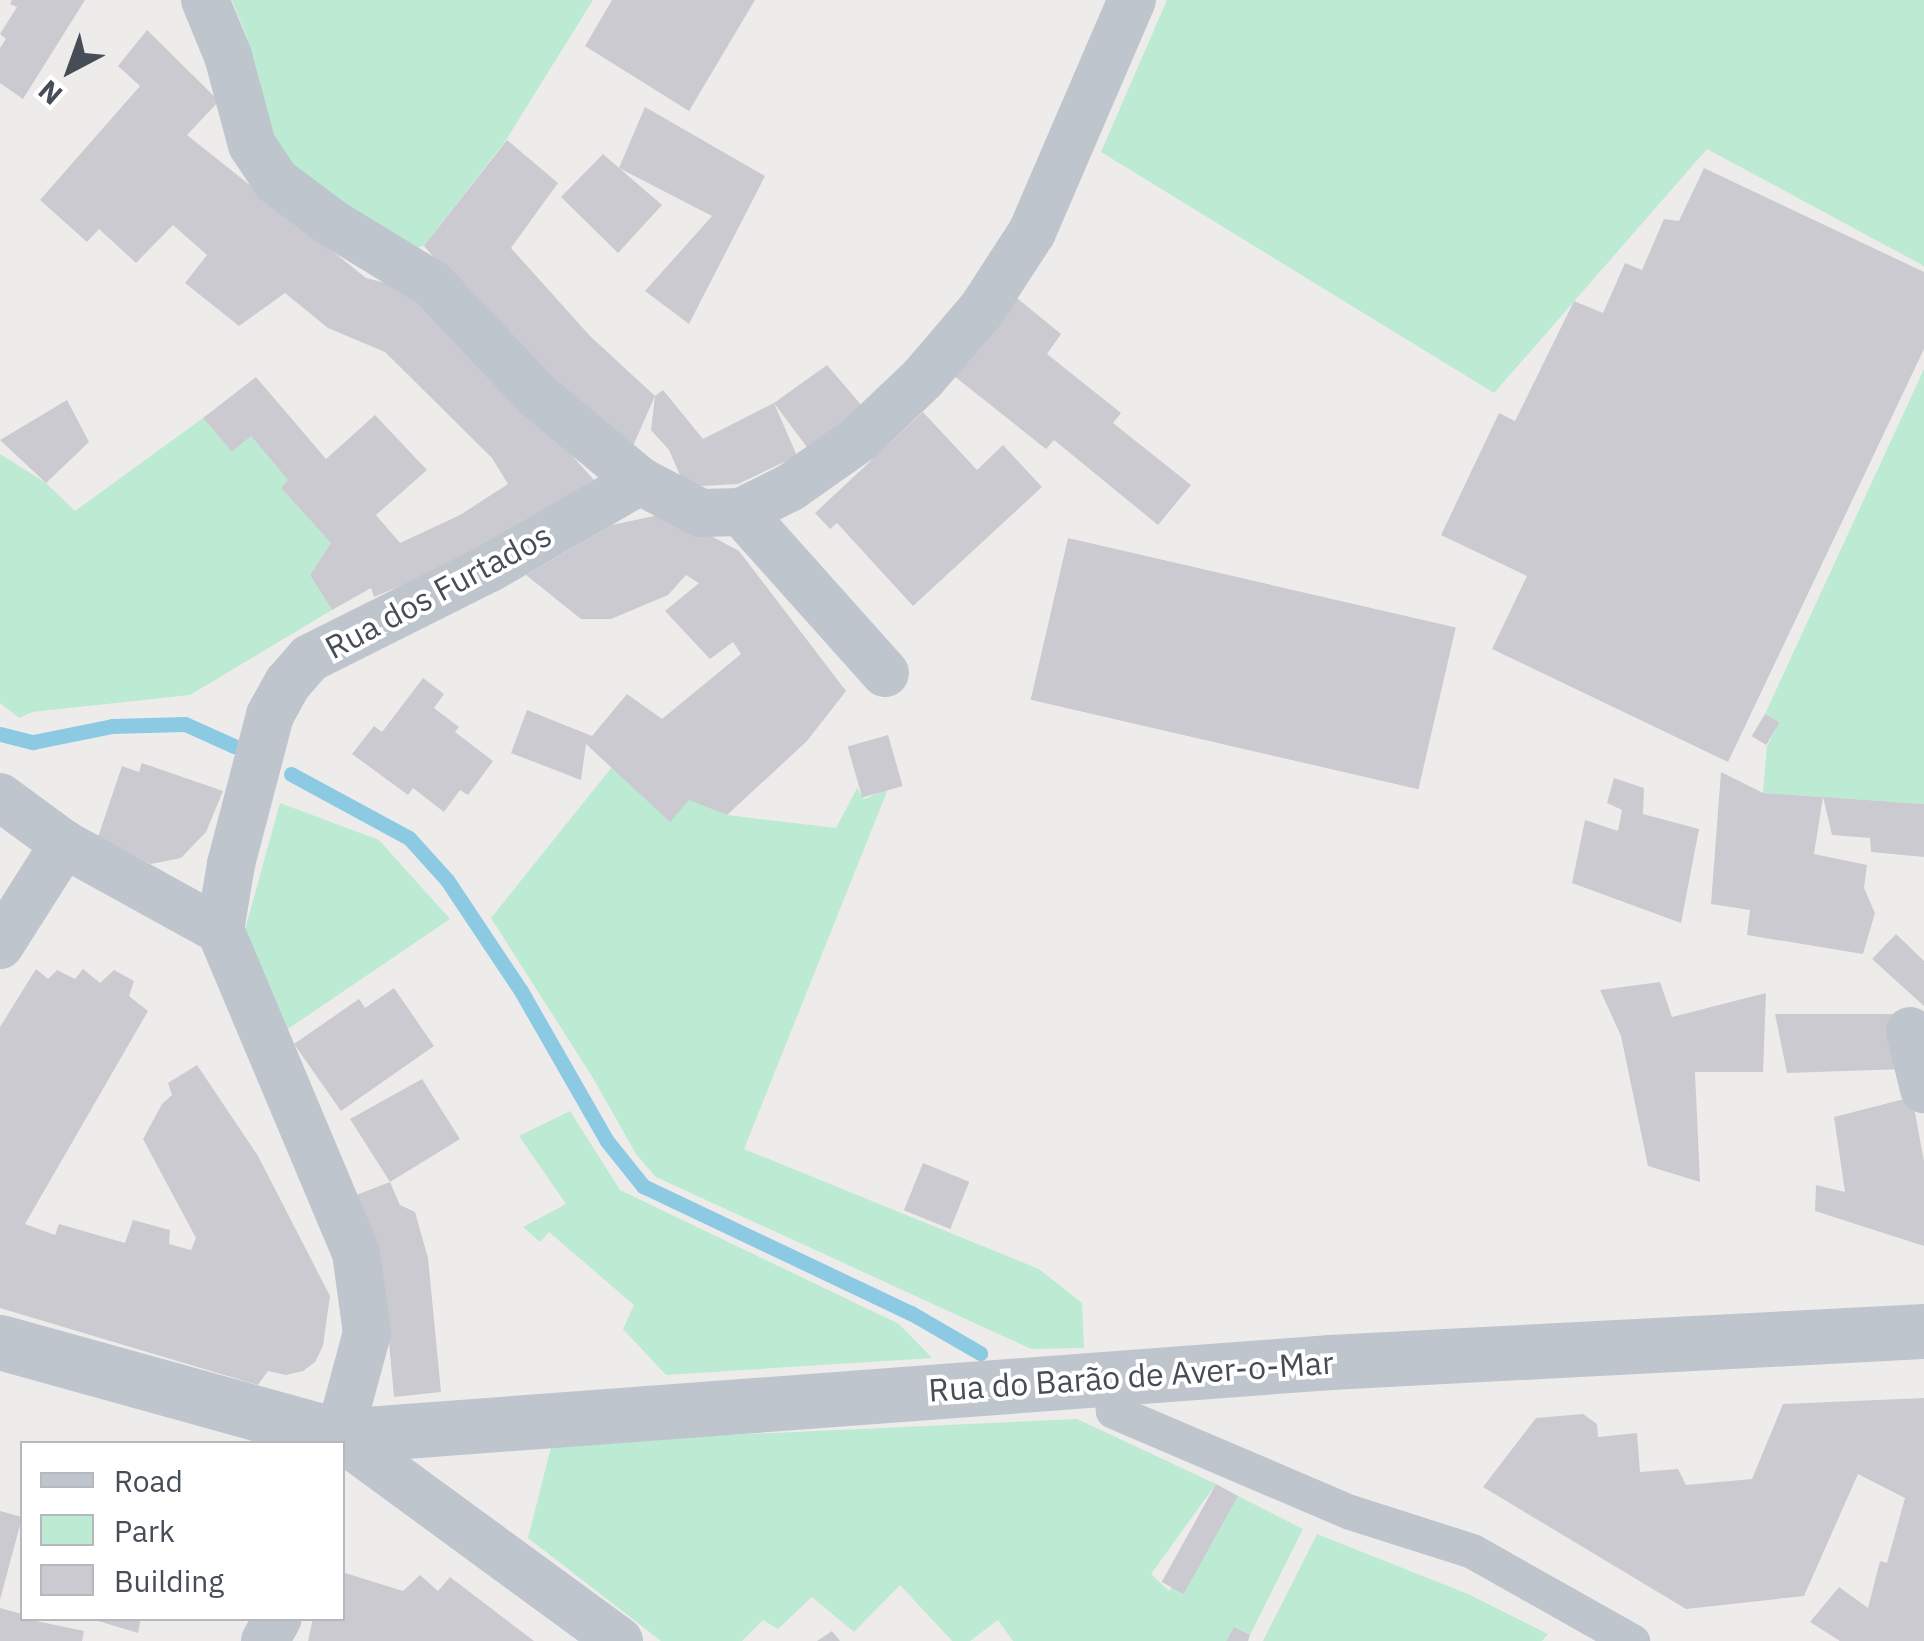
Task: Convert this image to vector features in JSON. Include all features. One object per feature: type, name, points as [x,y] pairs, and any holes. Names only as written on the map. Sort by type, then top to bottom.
[{"type":"street","points":[[206,0],[228,56],[252,145],[276,181],[332,223],[432,284],[538,396],[640,481],[701,513],[741,512],[791,486],[859,439],[923,378],[982,308],[1032,232],[1132,0]]},
{"type":"street","name":"Rua dos Furtados","points":[[220,930],[231,864],[270,716],[288,683],[310,658],[488,569],[640,481]]},
{"type":"street","points":[[741,512],[885,673]]},
{"type":"street","points":[[0,797],[64,844],[220,930],[356,1253],[367,1333],[338,1440]]},
{"type":"street","points":[[0,945],[64,844]]},
{"type":"street","points":[[1910,1031],[1924,1090]]},
{"type":"street","name":"Rua do Barão de Aver-o-Mar","points":[[0,1342],[338,1440],[1330,1362],[1924,1331]]},
{"type":"street","points":[[1109,1378],[1113,1411],[1350,1512],[1472,1550],[1632,1641]]},
{"type":"street","points":[[345,1445],[619,1641]]},
{"type":"green space","points":[[232,0],[593,0],[506,140],[424,246],[413,248],[337,204],[275,149],[246,35]]},
{"type":"green space","points":[[1167,0],[1924,0],[1924,266],[1707,149],[1494,393],[1101,152]]},
{"type":"green space","points":[[1924,369],[1924,804],[1763,793],[1767,746],[1779,723],[1765,714]]},
{"type":"green space","points":[[203,418],[232,452],[251,436],[288,480],[281,488],[331,543],[310,575],[332,610],[190,695],[32,712],[19,718],[0,703],[0,454],[46,483],[75,511]]},
{"type":"green space","points":[[612,767],[727,815],[836,828],[857,788],[864,799],[888,789],[744,1149],[1039,1269],[1082,1303],[1084,1348],[1031,1349],[656,1177],[636,1154],[593,1078],[491,918]]},
{"type":"green space","points":[[280,803],[379,840],[450,919],[279,1035],[241,944]]},
{"type":"green space","points":[[570,1111],[620,1190],[899,1324],[932,1358],[666,1375],[623,1329],[634,1305],[549,1232],[540,1242],[523,1227],[566,1204],[519,1136]]},
{"type":"green space","points":[[1077,1419],[1216,1484],[1151,1574],[1169,1591],[1238,1496],[1303,1529],[1250,1635],[1234,1627],[1226,1641],[1013,1641],[998,1620],[970,1641],[952,1641],[900,1585],[854,1632],[812,1597],[778,1629],[763,1620],[742,1641],[661,1641],[528,1538],[552,1443]]},
{"type":"green space","points":[[1317,1534],[1468,1594],[1548,1634],[1542,1641],[1263,1641]]},
{"type":"building","points":[[12,0],[85,0],[23,99],[0,83],[0,48],[6,39],[0,34],[17,7],[10,4]]},
{"type":"building","points":[[612,0],[755,0],[689,111],[585,46]]},
{"type":"building","points":[[147,30],[219,101],[187,135],[366,278],[401,287],[539,419],[594,480],[482,552],[374,597],[371,588],[332,610],[310,575],[331,543],[281,488],[288,480],[251,436],[232,452],[203,418],[256,377],[326,459],[375,415],[427,470],[376,515],[400,543],[460,515],[508,484],[492,458],[385,352],[328,328],[285,293],[239,326],[185,283],[207,255],[173,225],[136,263],[99,229],[87,242],[40,200],[140,86],[118,66]]},
{"type":"building","points":[[645,107],[765,176],[689,324],[645,291],[712,216],[619,168]]},
{"type":"building","points":[[507,140],[558,183],[511,248],[590,336],[655,396],[633,446],[547,379],[424,246]]},
{"type":"building","points":[[603,154],[662,205],[618,253],[561,197]]},
{"type":"building","points":[[1704,168],[1924,272],[1924,349],[1728,762],[1492,649],[1527,576],[1441,535],[1499,413],[1515,421],[1574,301],[1603,313],[1625,263],[1642,270],[1664,219],[1679,221]]},
{"type":"building","points":[[1017,298],[1061,334],[1047,354],[1121,413],[1113,423],[1191,485],[1158,525],[1054,440],[1046,449],[954,376]]},
{"type":"building","points":[[827,365],[868,413],[809,450],[774,403]]},
{"type":"building","points":[[663,390],[703,439],[774,403],[797,456],[738,484],[685,487],[669,450],[651,430],[655,396]]},
{"type":"building","points":[[67,400],[89,442],[46,483],[0,440]]},
{"type":"building","points":[[923,412],[977,470],[1003,445],[1042,487],[913,606],[837,523],[830,529],[815,513]]},
{"type":"building","points":[[668,513],[739,551],[846,691],[807,741],[727,815],[689,800],[670,822],[586,744],[581,780],[511,753],[527,710],[592,736],[627,694],[662,719],[741,654],[733,642],[710,659],[665,611],[699,583],[686,575],[668,595],[611,619],[581,619],[526,575],[612,525]]},
{"type":"building","points":[[1068,538],[1456,628],[1418,789],[1031,700]]},
{"type":"building","points":[[423,678],[444,694],[434,708],[459,727],[455,732],[493,761],[468,795],[460,790],[444,812],[413,788],[408,795],[352,754],[374,726],[382,732]]},
{"type":"building","points":[[1765,714],[1780,723],[1766,745],[1752,736]]},
{"type":"building","points":[[888,735],[903,786],[862,798],[848,747]]},
{"type":"building","points":[[142,763],[223,791],[206,832],[181,858],[151,864],[98,837],[122,766],[139,772]]},
{"type":"building","points":[[1721,772],[1763,793],[1823,797],[1814,854],[1867,865],[1864,888],[1875,913],[1863,954],[1747,935],[1750,910],[1711,904]]},
{"type":"building","points":[[1614,778],[1644,788],[1643,814],[1699,829],[1681,923],[1572,883],[1585,820],[1618,831],[1622,810],[1607,803]]},
{"type":"building","points":[[1823,797],[1924,804],[1924,857],[1871,852],[1870,838],[1832,835]]},
{"type":"building","points":[[1896,934],[1924,961],[1924,1006],[1872,959]]},
{"type":"building","points":[[36,969],[48,979],[57,970],[75,979],[83,969],[100,983],[114,970],[134,981],[129,996],[148,1011],[25,1224],[55,1235],[59,1224],[125,1243],[133,1220],[170,1230],[169,1244],[191,1250],[196,1238],[143,1139],[162,1104],[172,1095],[168,1083],[197,1065],[258,1156],[330,1296],[323,1346],[315,1362],[303,1371],[286,1375],[268,1371],[258,1385],[0,1308],[0,1027]]},
{"type":"building","points":[[1660,982],[1672,1017],[1766,993],[1763,1072],[1695,1072],[1700,1182],[1648,1166],[1621,1036],[1600,990]]},
{"type":"building","points":[[394,988],[434,1046],[341,1111],[294,1044],[359,999],[365,1008]]},
{"type":"building","points":[[1775,1014],[1893,1014],[1904,1069],[1787,1073]]},
{"type":"building","points":[[422,1079],[460,1139],[390,1182],[350,1119]]},
{"type":"building","points":[[1912,1097],[1924,1161],[1924,1246],[1815,1211],[1816,1185],[1845,1192],[1834,1117]]},
{"type":"building","points":[[923,1163],[969,1182],[950,1229],[904,1210]]},
{"type":"building","points":[[390,1182],[400,1205],[415,1212],[428,1258],[441,1392],[394,1397],[383,1277],[351,1197]]},
{"type":"building","points":[[1924,1398],[1924,1641],[1840,1641],[1810,1622],[1839,1587],[1868,1608],[1880,1561],[1887,1563],[1905,1498],[1858,1474],[1804,1596],[1686,1609],[1483,1487],[1536,1418],[1583,1414],[1597,1424],[1598,1437],[1637,1433],[1640,1472],[1678,1469],[1686,1485],[1752,1479],[1783,1404]]},
{"type":"building","points":[[1216,1484],[1238,1496],[1184,1594],[1162,1582]]},
{"type":"building","points":[[0,1511],[20,1516],[20,1525],[0,1599]]},
{"type":"building","points":[[345,1573],[403,1591],[420,1575],[438,1591],[450,1577],[534,1641],[308,1641],[312,1621],[345,1621]]},
{"type":"building","points":[[0,1608],[20,1613],[20,1621],[84,1631],[82,1641],[0,1641]]},
{"type":"building","points":[[98,1621],[140,1621],[138,1633]]},
{"type":"building","points":[[1234,1627],[1250,1635],[1248,1641],[1226,1641]]},
{"type":"building","points":[[832,1631],[840,1641],[817,1641]]},
{"type":"waterway","points":[[0,734],[33,742],[112,726],[185,724],[234,746]]},
{"type":"waterway","points":[[291,774],[409,838],[447,880],[521,991],[607,1141],[643,1186],[911,1313],[980,1353]]}]
